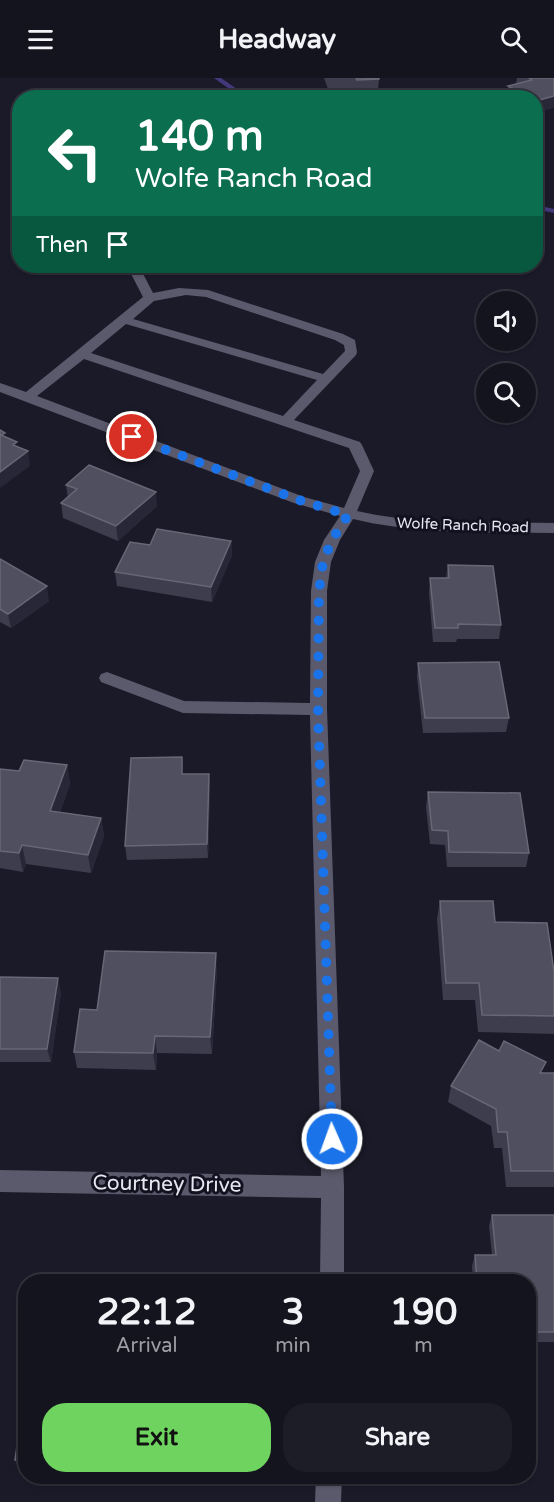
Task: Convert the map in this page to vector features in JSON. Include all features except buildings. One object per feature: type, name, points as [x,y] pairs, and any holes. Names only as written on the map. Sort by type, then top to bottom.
[{"type":"street","points":[[137,273],[150,298]]},
{"type":"street","points":[[27,398],[150,298],[174,292],[191,291],[208,294],[339,337],[350,343],[351,352],[285,422]]},
{"type":"street","points":[[124,320],[326,379]]},
{"type":"street","points":[[82,354],[355,445],[367,471],[348,515],[332,540],[323,562],[319,591],[318,709],[333,1186],[332,1274]]},
{"type":"street","name":"Wolfe Ranch Road","points":[[0,387],[299,500],[348,515],[397,523],[439,526],[554,528]]},
{"type":"street","points":[[107,678],[183,707],[318,709]]},
{"type":"street","name":"Courtney Drive","points":[[0,1181],[333,1186]]},
{"type":"street","points":[[328,1502],[329,1484]]},
{"type":"waterway","points":[[217,78],[235,90]]},
{"type":"waterway","points":[[543,209],[554,211]]},
{"type":"route","points":[[132,437],[299,500],[348,515],[332,540],[323,562],[319,591],[318,709],[332,1139]]}]
